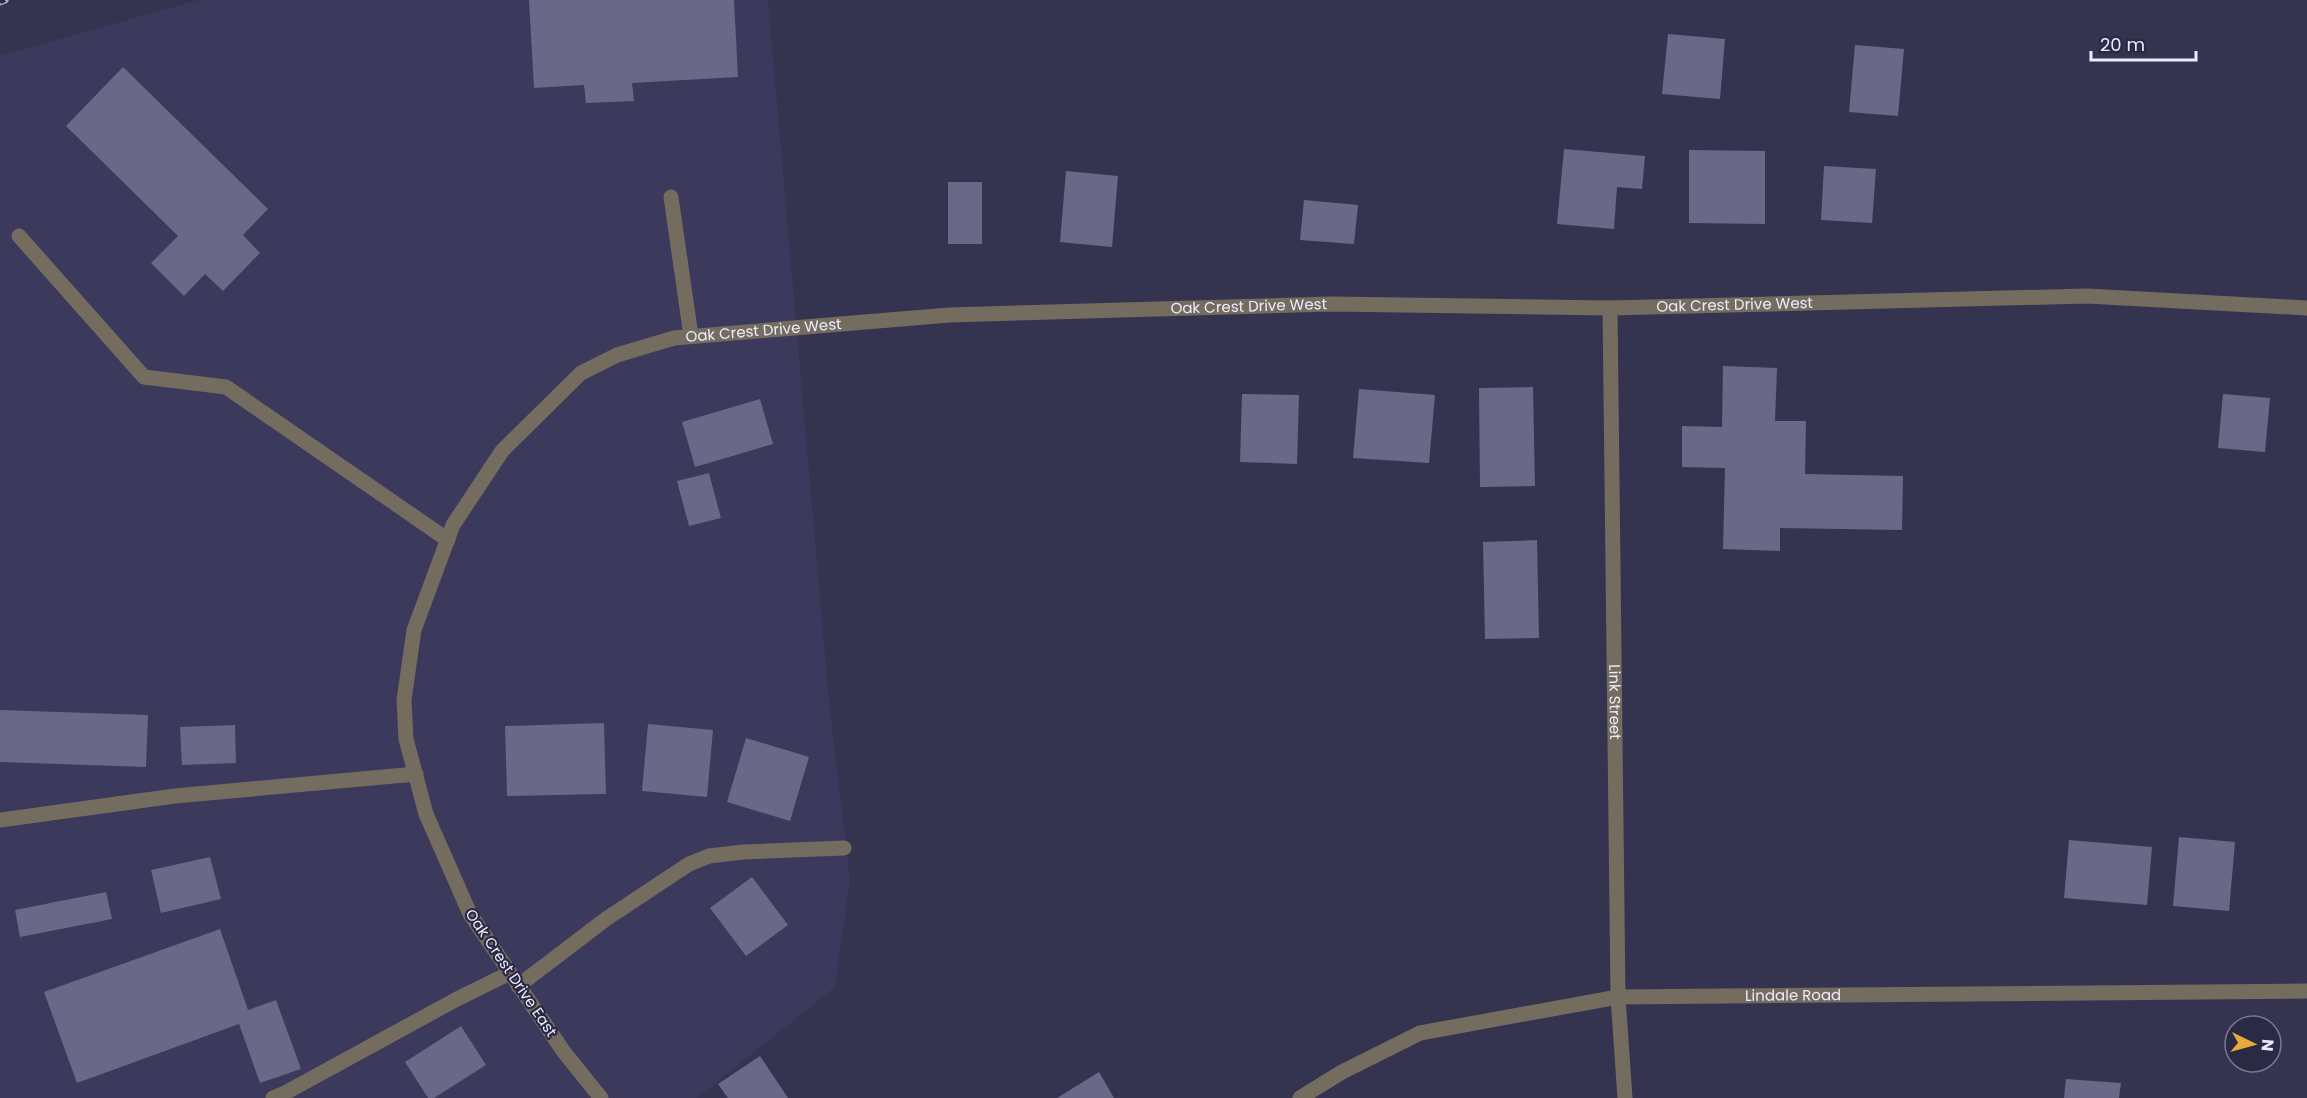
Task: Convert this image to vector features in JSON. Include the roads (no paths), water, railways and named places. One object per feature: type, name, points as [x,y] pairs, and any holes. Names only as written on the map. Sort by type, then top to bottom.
[{"type":"street","points":[[671,197],[691,336]]},
{"type":"street","points":[[19,236],[144,377],[226,387],[448,540]]},
{"type":"street","name":"Oak Crest Drive West","points":[[404,700],[414,630],[453,525],[502,451],[581,374],[617,355],[674,338],[973,314],[1331,304],[1610,308],[2087,296],[2307,308]]},
{"type":"street","name":"Link Street","points":[[1610,308],[1618,997],[1624,1098]]},
{"type":"street","name":"Oak Crest Drive East","points":[[404,700],[406,739],[426,814],[470,914],[564,1052],[601,1098]]},
{"type":"street","points":[[0,820],[175,796],[416,774]]},
{"type":"street","points":[[273,1098],[457,999],[514,979],[689,864],[709,856],[743,852],[844,848]]},
{"type":"street","name":"Lindale Road","points":[[1300,1098],[1342,1072],[1420,1033],[1618,997],[2307,991]]},
{"type":"railway","points":[[0,2],[5,0]]}]
